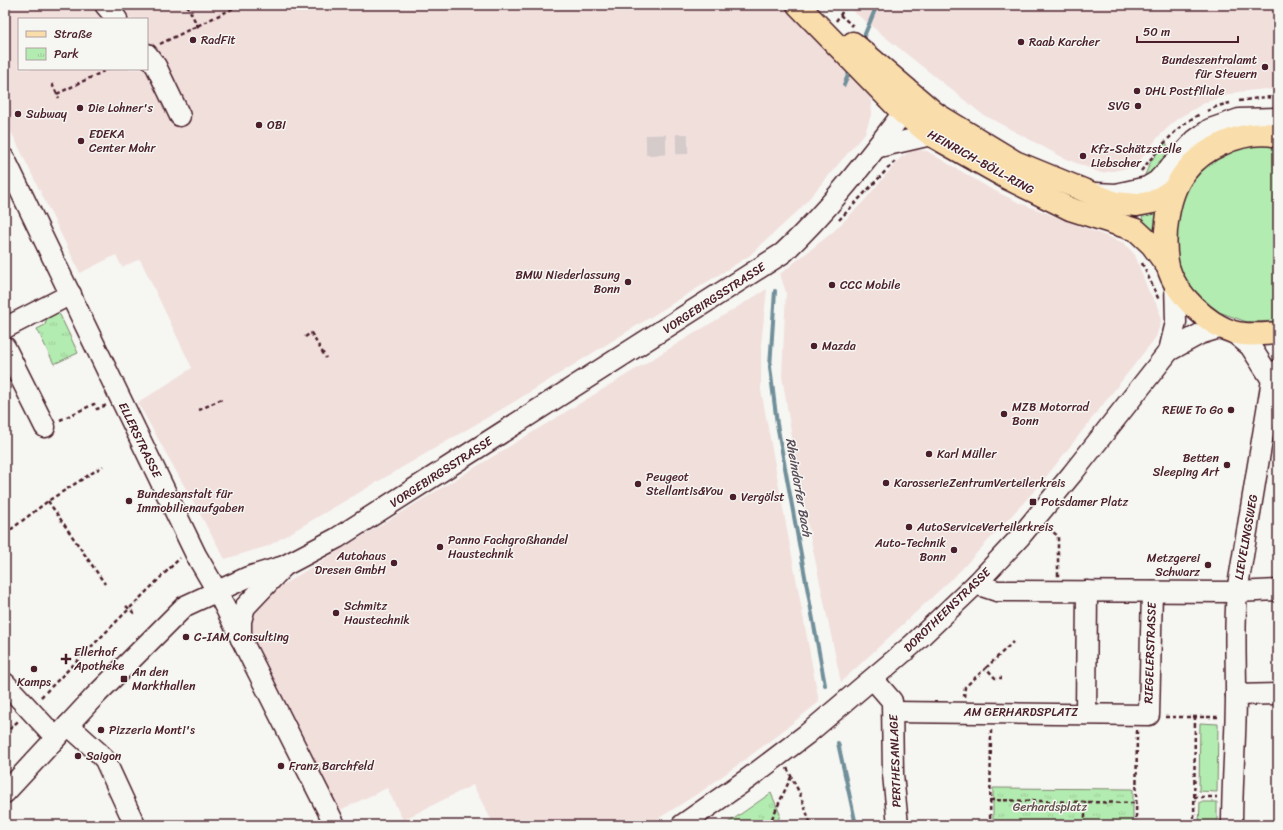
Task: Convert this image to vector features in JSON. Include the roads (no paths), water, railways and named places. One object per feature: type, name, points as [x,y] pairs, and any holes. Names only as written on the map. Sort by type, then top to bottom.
[{"type":"main road","name":"HEINRICH-BÖLL-RING","points":[[798,5],[834,25]]},
{"type":"main road","name":"HEINRICH-BÖLL-RING","points":[[816,5],[867,66],[909,105],[931,135],[1009,179],[1070,209],[1136,230],[1152,245],[1172,275]]},
{"type":"main road","name":"HEINRICH-BÖLL-RING","points":[[909,105],[942,118],[1015,162],[1094,193],[1115,203],[1137,205],[1153,202],[1174,189]]},
{"type":"main road","points":[[1274,127],[1255,134],[1234,138],[1183,162],[1168,212],[1166,228],[1172,275],[1188,301],[1202,315],[1228,330],[1258,334],[1278,332]]},
{"type":"street","points":[[105,5],[116,18]]},
{"type":"street","points":[[150,51],[180,116]]},
{"type":"street","name":"VORGEBIRGSSTRASSE","points":[[5,793],[62,731],[185,606],[248,577],[284,566],[336,538],[768,264],[783,253],[810,228],[878,147],[909,105]]},
{"type":"street","points":[[878,147],[931,135]]},
{"type":"street","name":"ELLERSTRASSE","points":[[5,159],[191,546],[217,592],[335,825]]},
{"type":"street","points":[[1094,193],[1116,194],[1147,187],[1183,162]]},
{"type":"street","name":"DOROTHEENSTRASSE","points":[[1169,351],[1176,322],[1172,275]]},
{"type":"street","points":[[5,328],[71,294]]},
{"type":"street","name":"DOROTHEENSTRASSE","points":[[682,825],[780,755],[873,679],[912,645],[976,584],[1036,519],[1169,351],[1200,334],[1228,330]]},
{"type":"street","name":"LIEVELINGSWEG","points":[[1228,330],[1250,346],[1275,375],[1237,592],[1234,617],[1236,695],[1232,825]]},
{"type":"street","points":[[5,347],[45,427]]},
{"type":"street","points":[[241,639],[241,620],[245,607],[284,566]]},
{"type":"street","name":"RIEGELERSTRASSE","points":[[976,584],[997,591],[1237,592],[1278,590]]},
{"type":"street","points":[[1086,713],[1087,591]]},
{"type":"street","name":"RIEGELERSTRASSE","points":[[1143,715],[1152,592]]},
{"type":"street","name":"PERTHESANLAGE","points":[[873,679],[892,701],[893,774],[898,825]]},
{"type":"street","points":[[5,683],[28,710],[99,753],[104,760],[135,825]]},
{"type":"street","points":[[1236,695],[1278,694]]},
{"type":"street","name":"AM GERHARDSPLATZ","points":[[893,712],[1086,713],[1143,715]]},
{"type":"waterway","name":"Rheindorfer Bach","points":[[862,41],[877,5]]},
{"type":"waterway","name":"Rheindorfer Bach","points":[[844,85],[851,68]]},
{"type":"waterway","name":"Rheindorfer Bach","points":[[775,291],[770,367],[777,424],[825,685]]},
{"type":"waterway","name":"Rheindorfer Bach","points":[[838,743],[856,825]]},
{"type":"tunnel","points":[[646,145],[688,144]]},
{"type":"place","name":"RadFit","points":[[193,40]]},
{"type":"place","name":"Raab Karcher","points":[[1021,42]]},
{"type":"place","name":"Bundeszentralamt für Steuern","points":[[1265,67]]},
{"type":"place","name":"DHL Postfiliale","points":[[1137,91]]},
{"type":"place","name":"SVG","points":[[1138,106]]},
{"type":"place","name":"Die Lohner's","points":[[80,108]]},
{"type":"place","name":"Subway","points":[[18,114]]},
{"type":"place","name":"OBI","points":[[259,125]]},
{"type":"place","name":"EDEKA Center Mohr","points":[[81,141]]},
{"type":"place","name":"Kfz-Schätzstelle Liebscher","points":[[1083,156]]},
{"type":"place","name":"BMW Niederlassung Bonn","points":[[628,282]]},
{"type":"place","name":"CCC Mobile","points":[[832,285]]},
{"type":"place","name":"Mazda","points":[[814,346]]},
{"type":"place","name":"REWE To Go","points":[[1231,410]]},
{"type":"place","name":"MZB Motorrad Bonn","points":[[1004,414]]},
{"type":"place","name":"Karl Müller","points":[[929,454]]},
{"type":"place","name":"Betten Sleeping Art","points":[[1227,465]]},
{"type":"place","name":"KarosserieZentrumVerteilerkreis","points":[[886,483]]},
{"type":"place","name":"Peugeot Stellantis&You","points":[[638,484]]},
{"type":"place","name":"Vergölst","points":[[733,497]]},
{"type":"place","name":"Bundesanstalt für Immobilienaufgaben","points":[[129,501]]},
{"type":"place","name":"Potsdamer Platz","points":[[1033,502]]},
{"type":"place","name":"AutoServiceVerteilerkreis","points":[[909,527]]},
{"type":"place","name":"Panno Fachgroßhandel Haustechnik","points":[[440,547]]},
{"type":"place","name":"Auto-Technik Bonn","points":[[954,550]]},
{"type":"place","name":"Autohaus Dresen GmbH","points":[[394,563]]},
{"type":"place","name":"Metzgerei Schwarz","points":[[1208,565]]},
{"type":"place","name":"Schmitz Haustechnik","points":[[336,613]]},
{"type":"place","name":"C-IAM Consulting","points":[[186,637]]},
{"type":"place","name":"Ellerhof Apotheke","points":[[66,659]]},
{"type":"place","name":"Kamps","points":[[34,669]]},
{"type":"place","name":"An den Markthallen","points":[[124,679]]},
{"type":"place","name":"Pizzeria Monti's","points":[[101,730]]},
{"type":"place","name":"Saigon","points":[[78,756]]},
{"type":"place","name":"Franz Barchfeld","points":[[281,766]]},
{"type":"park label","name":"Gerhardsplatz","points":[[1050,807]]}]
